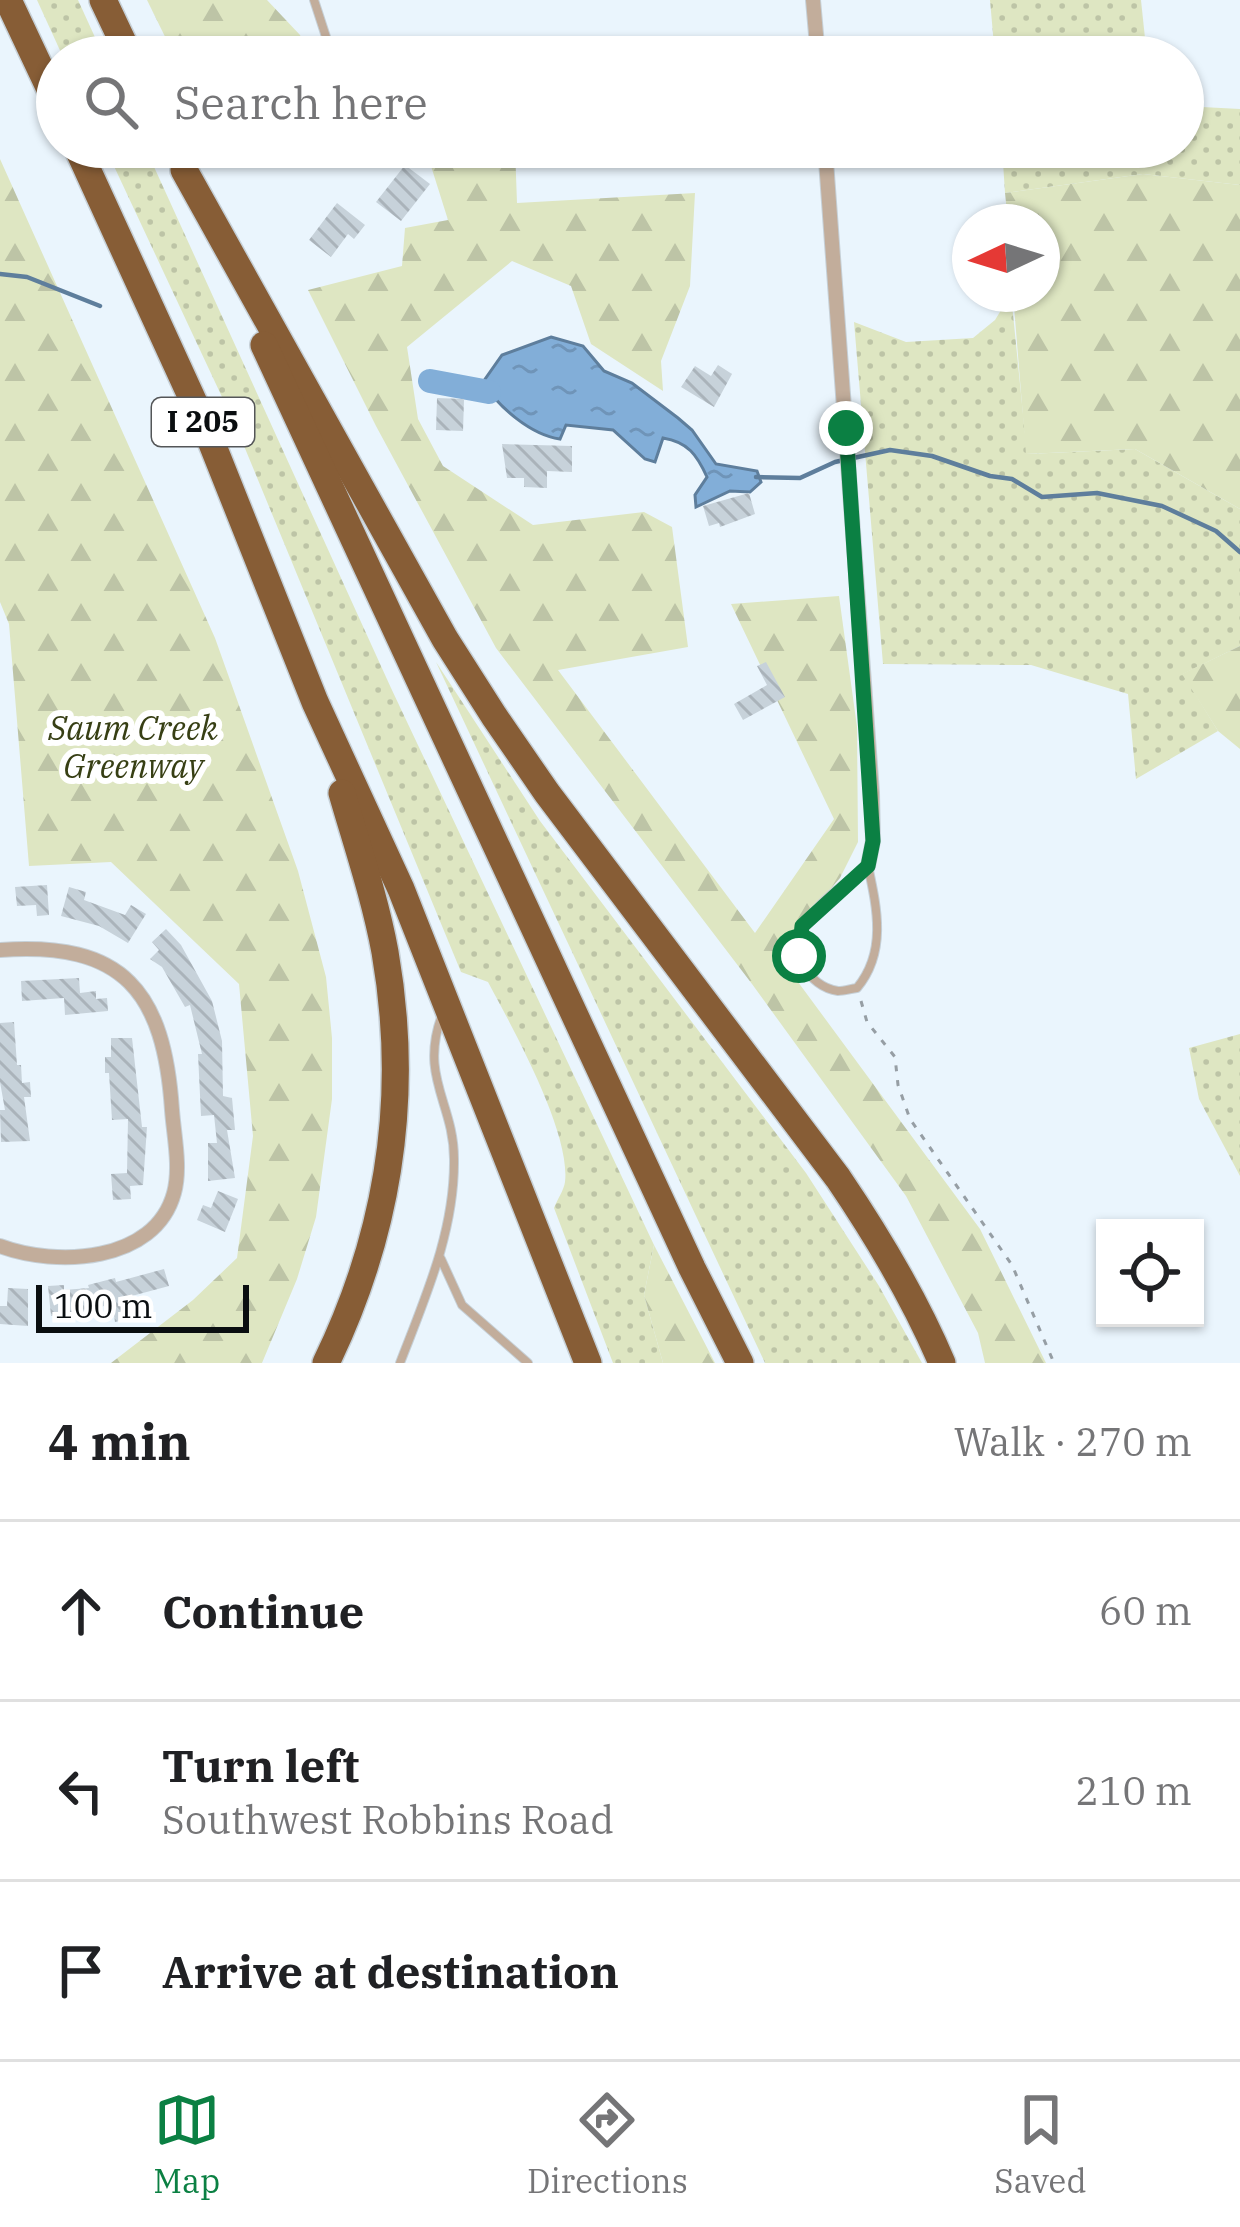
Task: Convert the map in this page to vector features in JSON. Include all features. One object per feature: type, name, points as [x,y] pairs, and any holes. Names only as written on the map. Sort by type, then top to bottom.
[{"type":"highway","points":[[8,0],[36,59]]},
{"type":"highway","points":[[103,0],[120,36]]},
{"type":"highway","name":"I 205","points":[[87,168],[207,431],[315,702]]},
{"type":"highway","points":[[183,168],[740,1363]]},
{"type":"highway","points":[[184,168],[445,640],[573,828],[838,1178],[882,1243],[942,1363]]},
{"type":"highway","points":[[315,702],[401,890],[588,1363]]},
{"type":"highway","points":[[315,702],[384,950],[396,1056],[396,1104],[383,1205],[356,1297],[326,1363]]},
{"type":"street","points":[[813,0],[816,36]]},
{"type":"street","points":[[827,168],[872,793],[873,841],[868,866]]},
{"type":"street","points":[[0,950],[38,947],[80,953],[115,970],[142,995],[166,1048],[177,1176],[171,1203],[157,1226],[119,1250],[40,1257],[0,1246]]},
{"type":"lane","points":[[314,0],[326,36]]},
{"type":"lane","points":[[868,866],[876,901],[877,948],[869,974],[857,988],[838,991],[816,982],[799,956],[798,941],[802,926],[868,866]]},
{"type":"lane","points":[[400,1363],[440,1258],[454,1153],[432,1051],[447,1003]]},
{"type":"lane","points":[[440,1258],[462,1306],[527,1363]]},
{"type":"path","points":[[857,988],[867,1022],[895,1058],[910,1119],[1012,1265],[1054,1363]]},
{"type":"green space","points":[[37,0],[78,0],[94,36],[53,36]]},
{"type":"green space","points":[[147,0],[267,0],[300,36],[165,36]]},
{"type":"green space","points":[[990,0],[1141,0],[1145,36],[993,36]]},
{"type":"green space","points":[[1204,107],[1240,109],[1240,185],[1143,174],[1005,193],[1003,168],[1204,168]]},
{"type":"green space","name":"Saum Creek Greenway","points":[[0,159],[215,638],[298,871],[326,977],[332,1099],[316,1217],[297,1279],[262,1363],[111,1363],[193,1300],[237,1258],[253,1136],[239,984],[111,862],[29,866],[9,624],[0,602]]},
{"type":"green space","points":[[115,168],[155,168],[391,688],[654,1245],[644,1295],[663,1363],[613,1363],[554,1208],[564,1185],[564,1161],[550,1109],[488,982],[461,972],[237,429]]},
{"type":"green space","points":[[432,168],[516,168],[517,203],[695,193],[690,286],[661,361],[663,391],[591,344],[571,286],[512,261],[407,347],[418,419],[443,466],[533,525],[644,512],[672,527],[688,647],[558,670],[755,933],[834,819],[731,604],[839,596],[857,727],[858,842],[840,878],[785,941],[787,967],[980,1229],[1046,1363],[985,1363],[978,1333],[906,1196],[752,984],[496,648],[376,426],[308,290],[402,266],[405,228],[448,220]]},
{"type":"green space","points":[[1143,174],[1240,185],[1240,509],[1135,449],[1026,454],[1014,312],[1060,312],[1060,204],[1006,204],[1005,193]]},
{"type":"green space","points":[[1000,312],[1013,312],[1027,454],[1135,449],[1240,509],[1240,646],[1183,674],[1218,731],[1136,779],[1128,694],[1031,665],[883,664],[854,322],[906,342],[973,338]]},
{"type":"green space","points":[[1240,646],[1240,749],[1218,731],[1182,674]]},
{"type":"green space","points":[[436,662],[540,821],[806,1173],[922,1363],[765,1363]]},
{"type":"green space","points":[[1240,1034],[1240,1176],[1199,1099],[1189,1048]]},
{"type":"green space","points":[[654,1245],[715,1363],[663,1363],[644,1295]]},
{"type":"water","points":[[551,337],[583,346],[604,371],[632,383],[692,430],[716,464],[757,471],[761,482],[750,492],[730,491],[696,507],[695,495],[707,477],[695,456],[679,443],[663,438],[655,462],[645,459],[613,430],[566,425],[560,439],[527,426],[483,382],[502,355]]},
{"type":"building","points":[[403,168],[430,184],[401,221],[376,202]]},
{"type":"building","points":[[337,203],[365,225],[354,239],[348,234],[331,257],[309,240]]},
{"type":"building","points":[[718,365],[732,374],[714,407],[681,387],[695,366],[711,376]]},
{"type":"building","points":[[437,398],[464,399],[463,431],[436,430]]},
{"type":"building","points":[[502,444],[572,446],[572,472],[547,471],[547,488],[524,487],[524,478],[507,478]]},
{"type":"building","points":[[749,493],[755,514],[720,527],[719,523],[709,526],[703,506]]},
{"type":"building","points":[[766,662],[785,697],[743,720],[734,704],[767,685],[757,666]]},
{"type":"building","points":[[47,885],[49,915],[37,916],[36,905],[17,906],[15,887]]},
{"type":"building","points":[[69,887],[86,892],[84,900],[125,915],[131,905],[146,914],[128,943],[99,926],[61,916]]},
{"type":"building","points":[[166,929],[181,945],[212,1001],[222,1041],[223,1096],[232,1098],[235,1130],[227,1130],[235,1178],[208,1181],[208,1143],[217,1143],[214,1115],[201,1116],[198,1054],[202,1054],[190,1005],[185,1007],[162,967],[150,959],[159,950],[152,942]]},
{"type":"building","points":[[79,978],[80,993],[96,991],[96,999],[107,998],[108,1011],[65,1015],[64,998],[22,1001],[21,981]]},
{"type":"building","points":[[14,1022],[17,1065],[21,1065],[22,1083],[30,1082],[31,1097],[24,1097],[30,1141],[1,1142],[0,1110],[5,1110],[0,1023]]},
{"type":"building","points":[[111,1038],[132,1038],[142,1127],[147,1127],[143,1185],[130,1186],[131,1199],[113,1200],[111,1174],[127,1173],[128,1119],[112,1120],[109,1073],[105,1073]]},
{"type":"building","points":[[218,1191],[238,1199],[225,1232],[197,1220],[203,1205],[211,1208]]},
{"type":"building","points":[[164,1269],[169,1286],[128,1297],[134,1317],[115,1322],[113,1309],[105,1311],[104,1306],[51,1316],[48,1286],[89,1288]]},
{"type":"building","points":[[8,1288],[28,1289],[28,1326],[0,1324],[0,1306],[7,1306]]},
{"type":"waterway","points":[[0,274],[27,277],[100,306]]},
{"type":"waterway","points":[[430,381],[489,392]]},
{"type":"waterway","points":[[756,477],[800,478],[835,462],[890,450],[932,456],[1012,479],[1042,497],[1097,493],[1162,506],[1216,531],[1240,552]]},
{"type":"route","points":[[799,956],[802,926],[868,866],[873,841],[846,428]]}]
